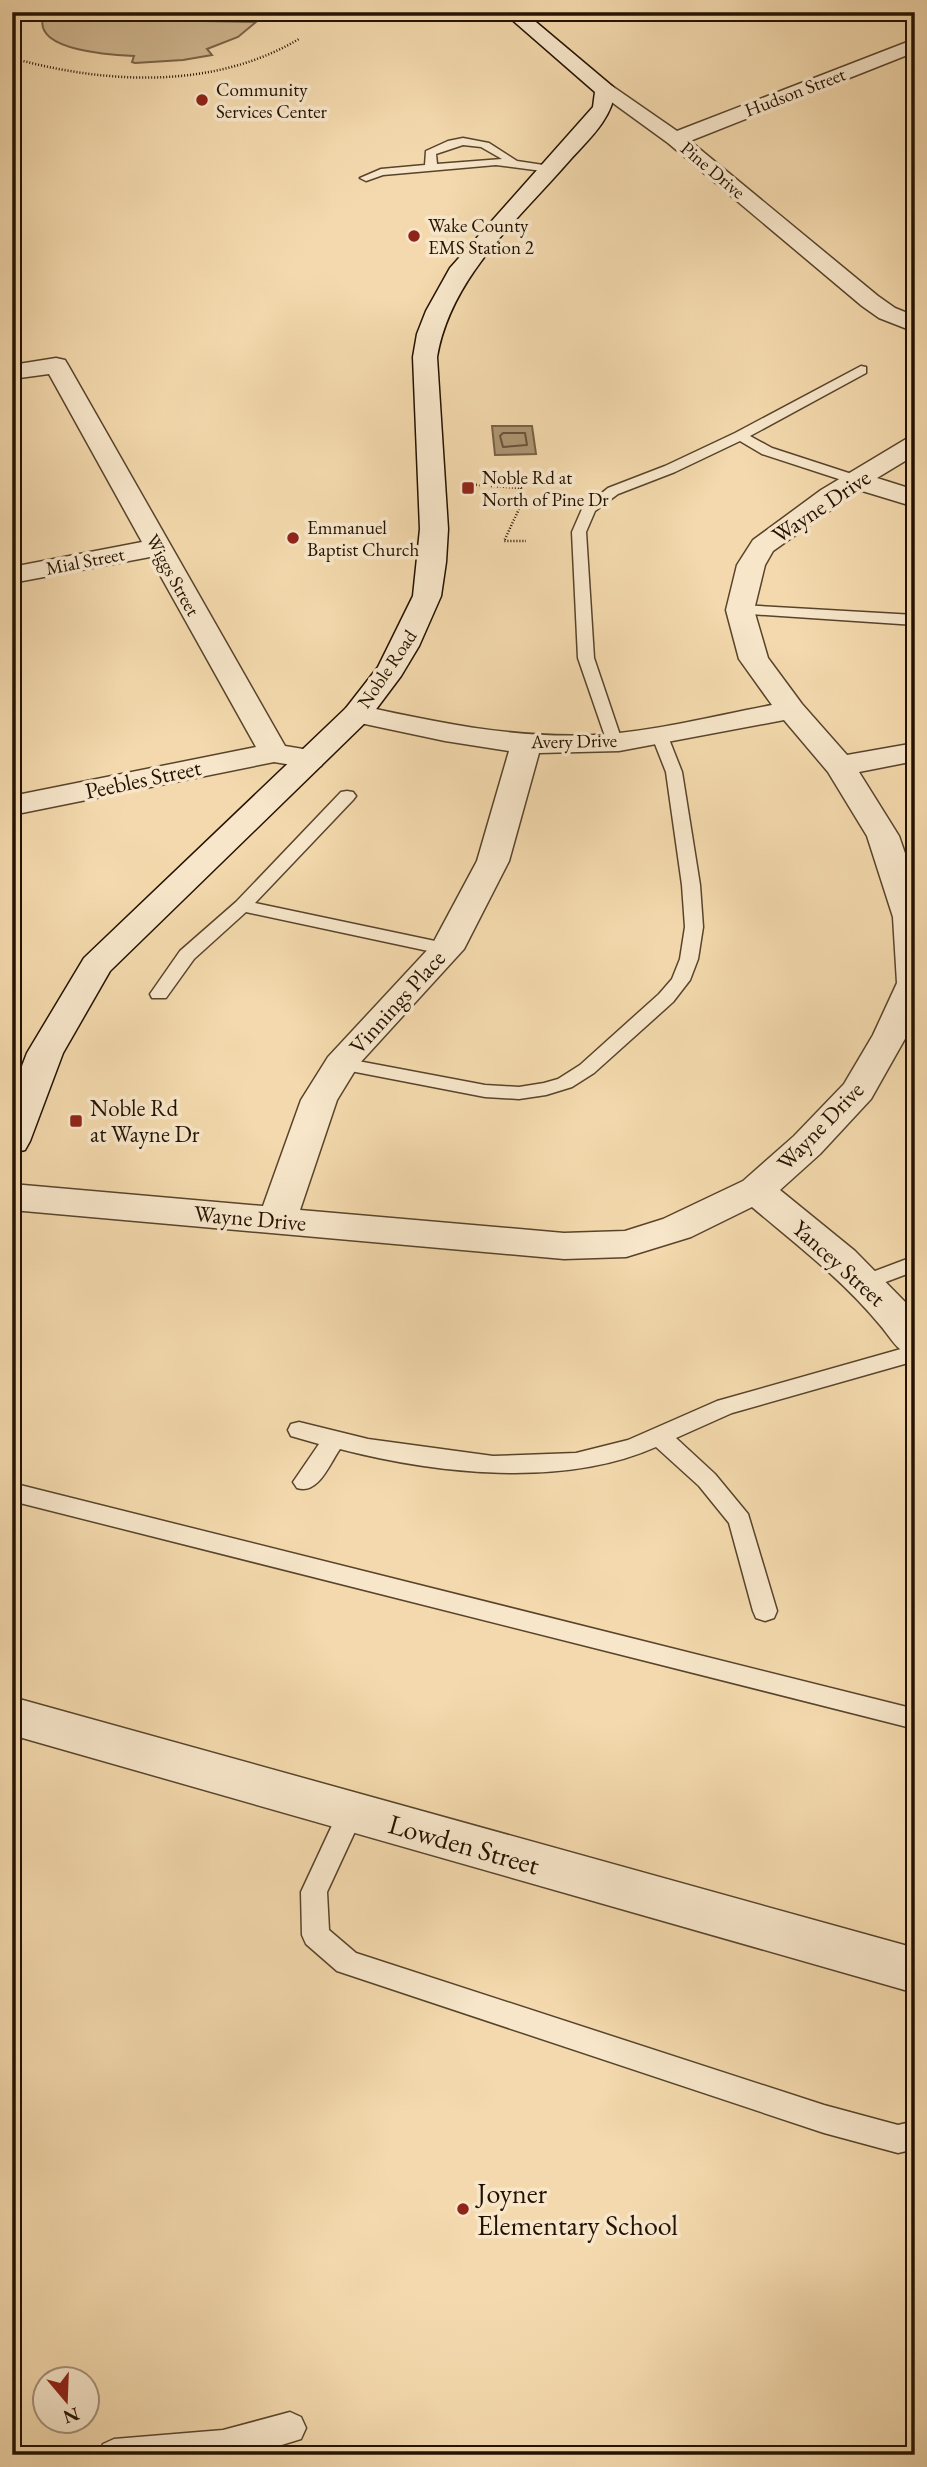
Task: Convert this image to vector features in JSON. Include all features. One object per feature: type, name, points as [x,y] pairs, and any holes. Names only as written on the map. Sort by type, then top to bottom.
[{"type":"street","points":[[255,12],[464,12]]},
{"type":"street","name":"Pine Drive","points":[[512,12],[606,90],[675,139],[870,301],[887,313],[915,325]]},
{"type":"street","name":"Hudson Street","points":[[675,139],[915,45]]},
{"type":"street","name":"Noble Road","points":[[12,1141],[45,1053],[96,965],[269,802],[357,714],[391,670],[405,646],[427,596],[434,528],[425,358],[429,334],[458,273],[586,130],[603,108],[606,90]]},
{"type":"street","name":"Wiggs Street","points":[[12,372],[56,365],[274,753]]},
{"type":"street","name":"Wayne Drive","points":[[12,1196],[564,1246],[626,1244],[677,1228],[756,1190],[807,1145],[858,1091],[891,1035],[914,983],[910,917],[883,836],[840,766],[790,710],[754,659],[740,610],[751,565],[762,546],[856,480],[915,444]]},
{"type":"street","points":[[856,480],[915,499]]},
{"type":"street","name":"Mial Street","points":[[12,575],[158,547]]},
{"type":"street","name":"Avery Drive","points":[[357,714],[483,739],[596,744],[790,710]]},
{"type":"street","name":"Vinnings Place","points":[[277,1220],[319,1100],[342,1063],[447,949],[493,861],[527,742]]},
{"type":"street","points":[[840,766],[915,752]]},
{"type":"street","points":[[274,753],[310,759]]},
{"type":"street","name":"Peebles Street","points":[[12,806],[274,753]]},
{"type":"street","name":"Yancey Street","points":[[756,1190],[867,1282],[915,1343]]},
{"type":"street","name":"Lowden Street","points":[[12,1716],[915,1971]]},
{"type":"lane","points":[[431,167],[430,153],[440,146],[456,143],[491,145],[513,164]]},
{"type":"lane","points":[[366,178],[381,172],[496,162],[550,169]]},
{"type":"lane","points":[[614,741],[586,658],[579,532],[589,509],[613,491],[670,469],[740,436],[861,370]]},
{"type":"lane","points":[[740,436],[766,450],[856,480]]},
{"type":"lane","points":[[740,610],[915,620]]},
{"type":"lane","points":[[342,1063],[485,1091],[519,1093],[545,1089],[565,1083],[587,1069],[666,999],[681,980],[685,970],[694,927],[691,885],[674,772],[659,734]]},
{"type":"lane","points":[[159,994],[187,955],[243,906],[347,796]]},
{"type":"lane","points":[[243,906],[447,949]]},
{"type":"lane","points":[[867,1282],[915,1263]]},
{"type":"lane","points":[[299,1430],[368,1448],[493,1465],[576,1462],[634,1447],[726,1406],[915,1353]]},
{"type":"lane","points":[[659,1436],[707,1480],[740,1520],[765,1611]]},
{"type":"lane","points":[[305,1482],[334,1440]]},
{"type":"lane","points":[[12,1492],[915,1719]]},
{"type":"lane","points":[[351,1812],[314,1892],[316,1935],[348,1962],[824,2119],[898,2139],[915,2135]]},
{"type":"lane","points":[[114,2455],[223,2446],[290,2428]]},
{"type":"path","points":[[12,58],[32,65],[83,75],[182,75],[267,57],[296,41],[304,33]]},
{"type":"path","points":[[456,484],[521,488],[522,503],[504,541],[526,541]]},
{"type":"shaded area","points":[[43,18],[256,22],[238,37],[207,49],[212,55],[135,63],[132,62],[134,56],[94,52],[62,44],[50,38],[43,29]]},
{"type":"water","points":[[492,426],[532,426],[536,454],[495,455]]},
{"type":"place","name":"Community Services Center","points":[[202,100]]},
{"type":"place","name":"Wake County EMS Station 2","points":[[414,236]]},
{"type":"place","name":"Noble Rd at North of Pine Dr","points":[[468,488]]},
{"type":"place","name":"Emmanuel Baptist Church","points":[[293,538]]},
{"type":"place","name":"Noble Rd at Wayne Dr","points":[[76,1121]]},
{"type":"place","name":"Joyner Elementary School","points":[[463,2209]]}]
